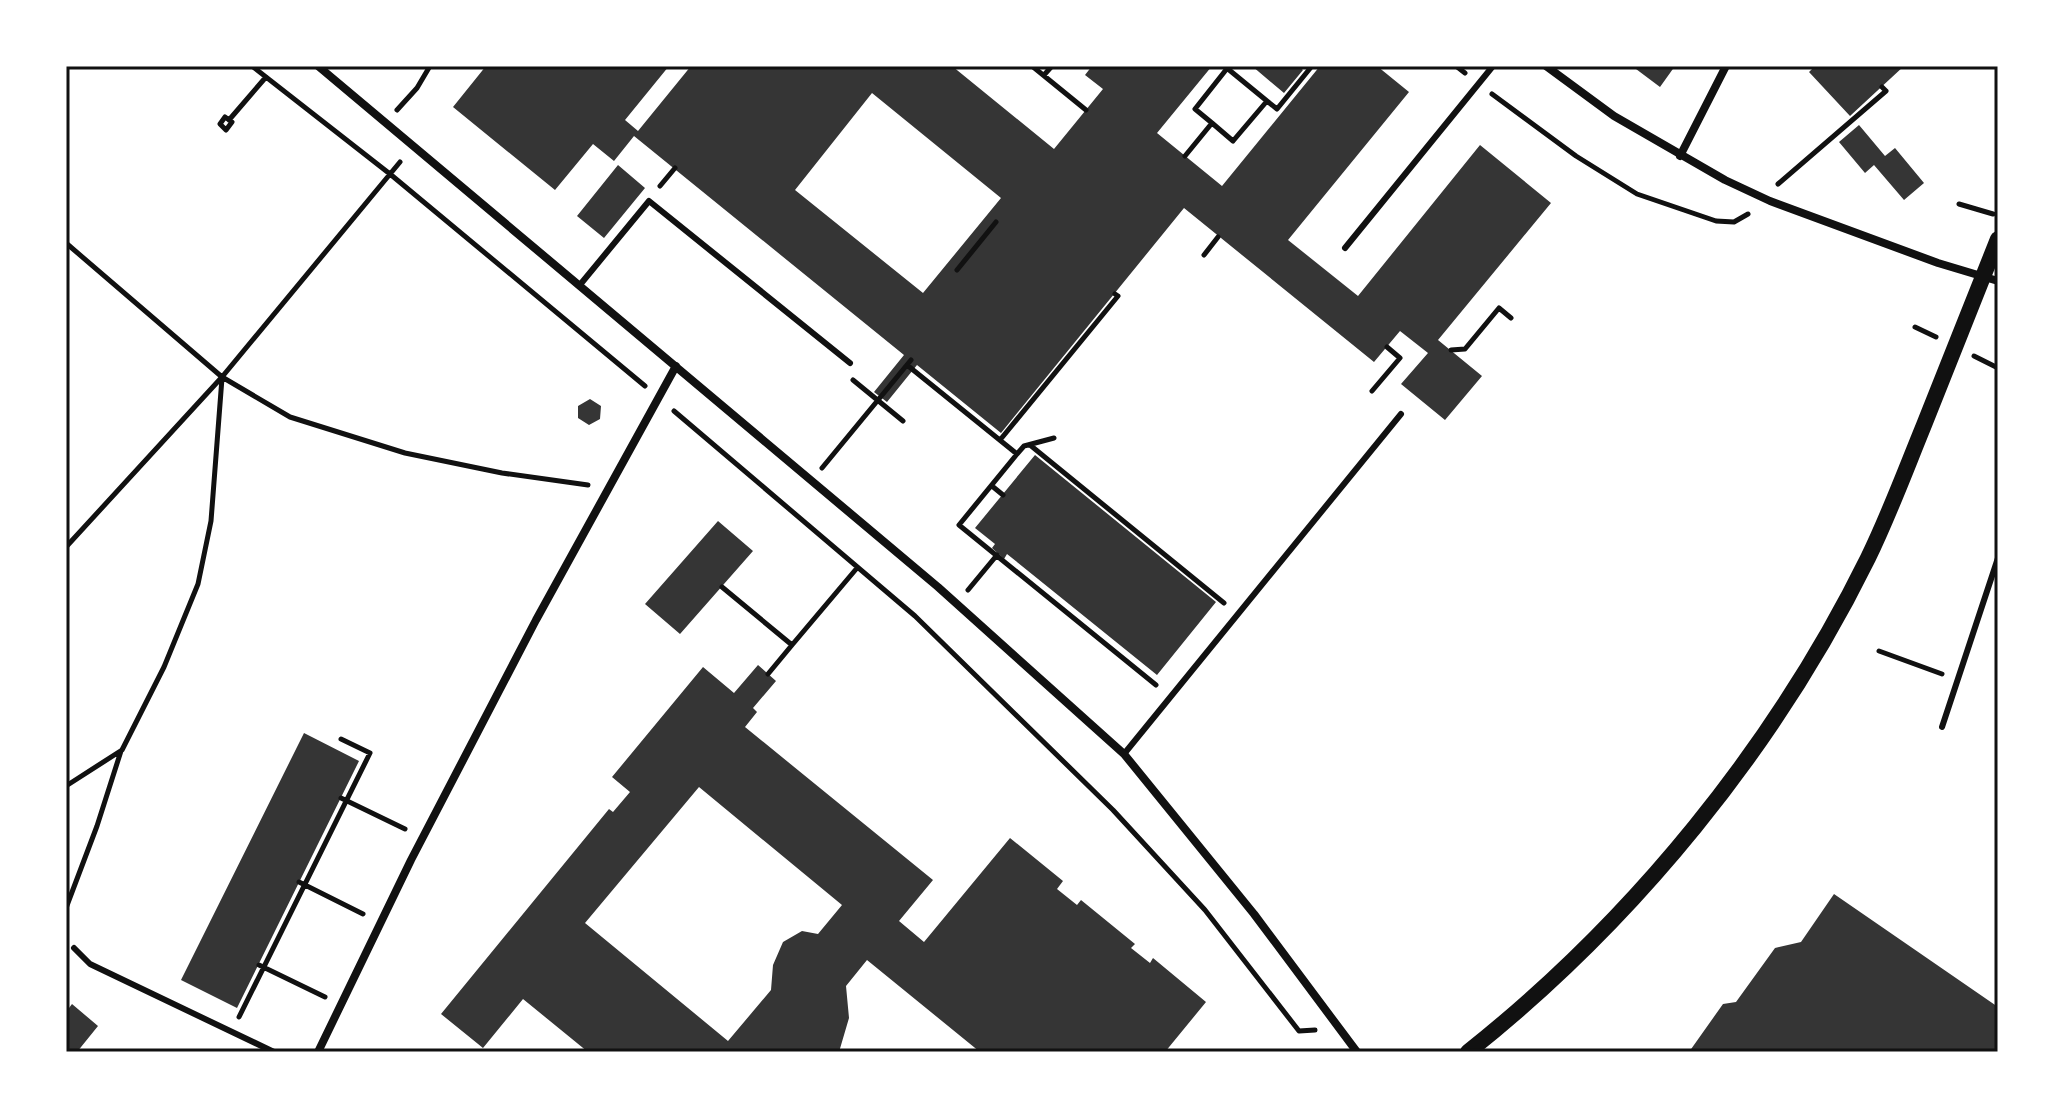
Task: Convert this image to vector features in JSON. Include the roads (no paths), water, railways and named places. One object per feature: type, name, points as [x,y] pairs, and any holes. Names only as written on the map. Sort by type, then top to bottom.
[{"type":"main road","points":[[1468,1052],[1556,975],[1641,888],[1710,809],[1772,726],[1868,558],[1990,279],[1998,239]]},
{"type":"street","points":[[318,66],[957,604],[1124,754],[1254,914],[1357,1052]]},
{"type":"street","points":[[1546,66],[1614,116],[1680,156],[1766,200],[1990,279]]},
{"type":"street","points":[[1680,156],[1726,66]]},
{"type":"street","points":[[322,1051],[340,1005],[380,922],[536,620],[676,366]]},
{"type":"lane","points":[[1345,248],[1493,66]]},
{"type":"lane","points":[[579,286],[649,201],[850,363]]},
{"type":"lane","points":[[1124,754],[1401,414]]},
{"type":"lane","points":[[1942,727],[1998,558]]},
{"type":"lane","points":[[74,948],[90,964],[274,1052]]}]
